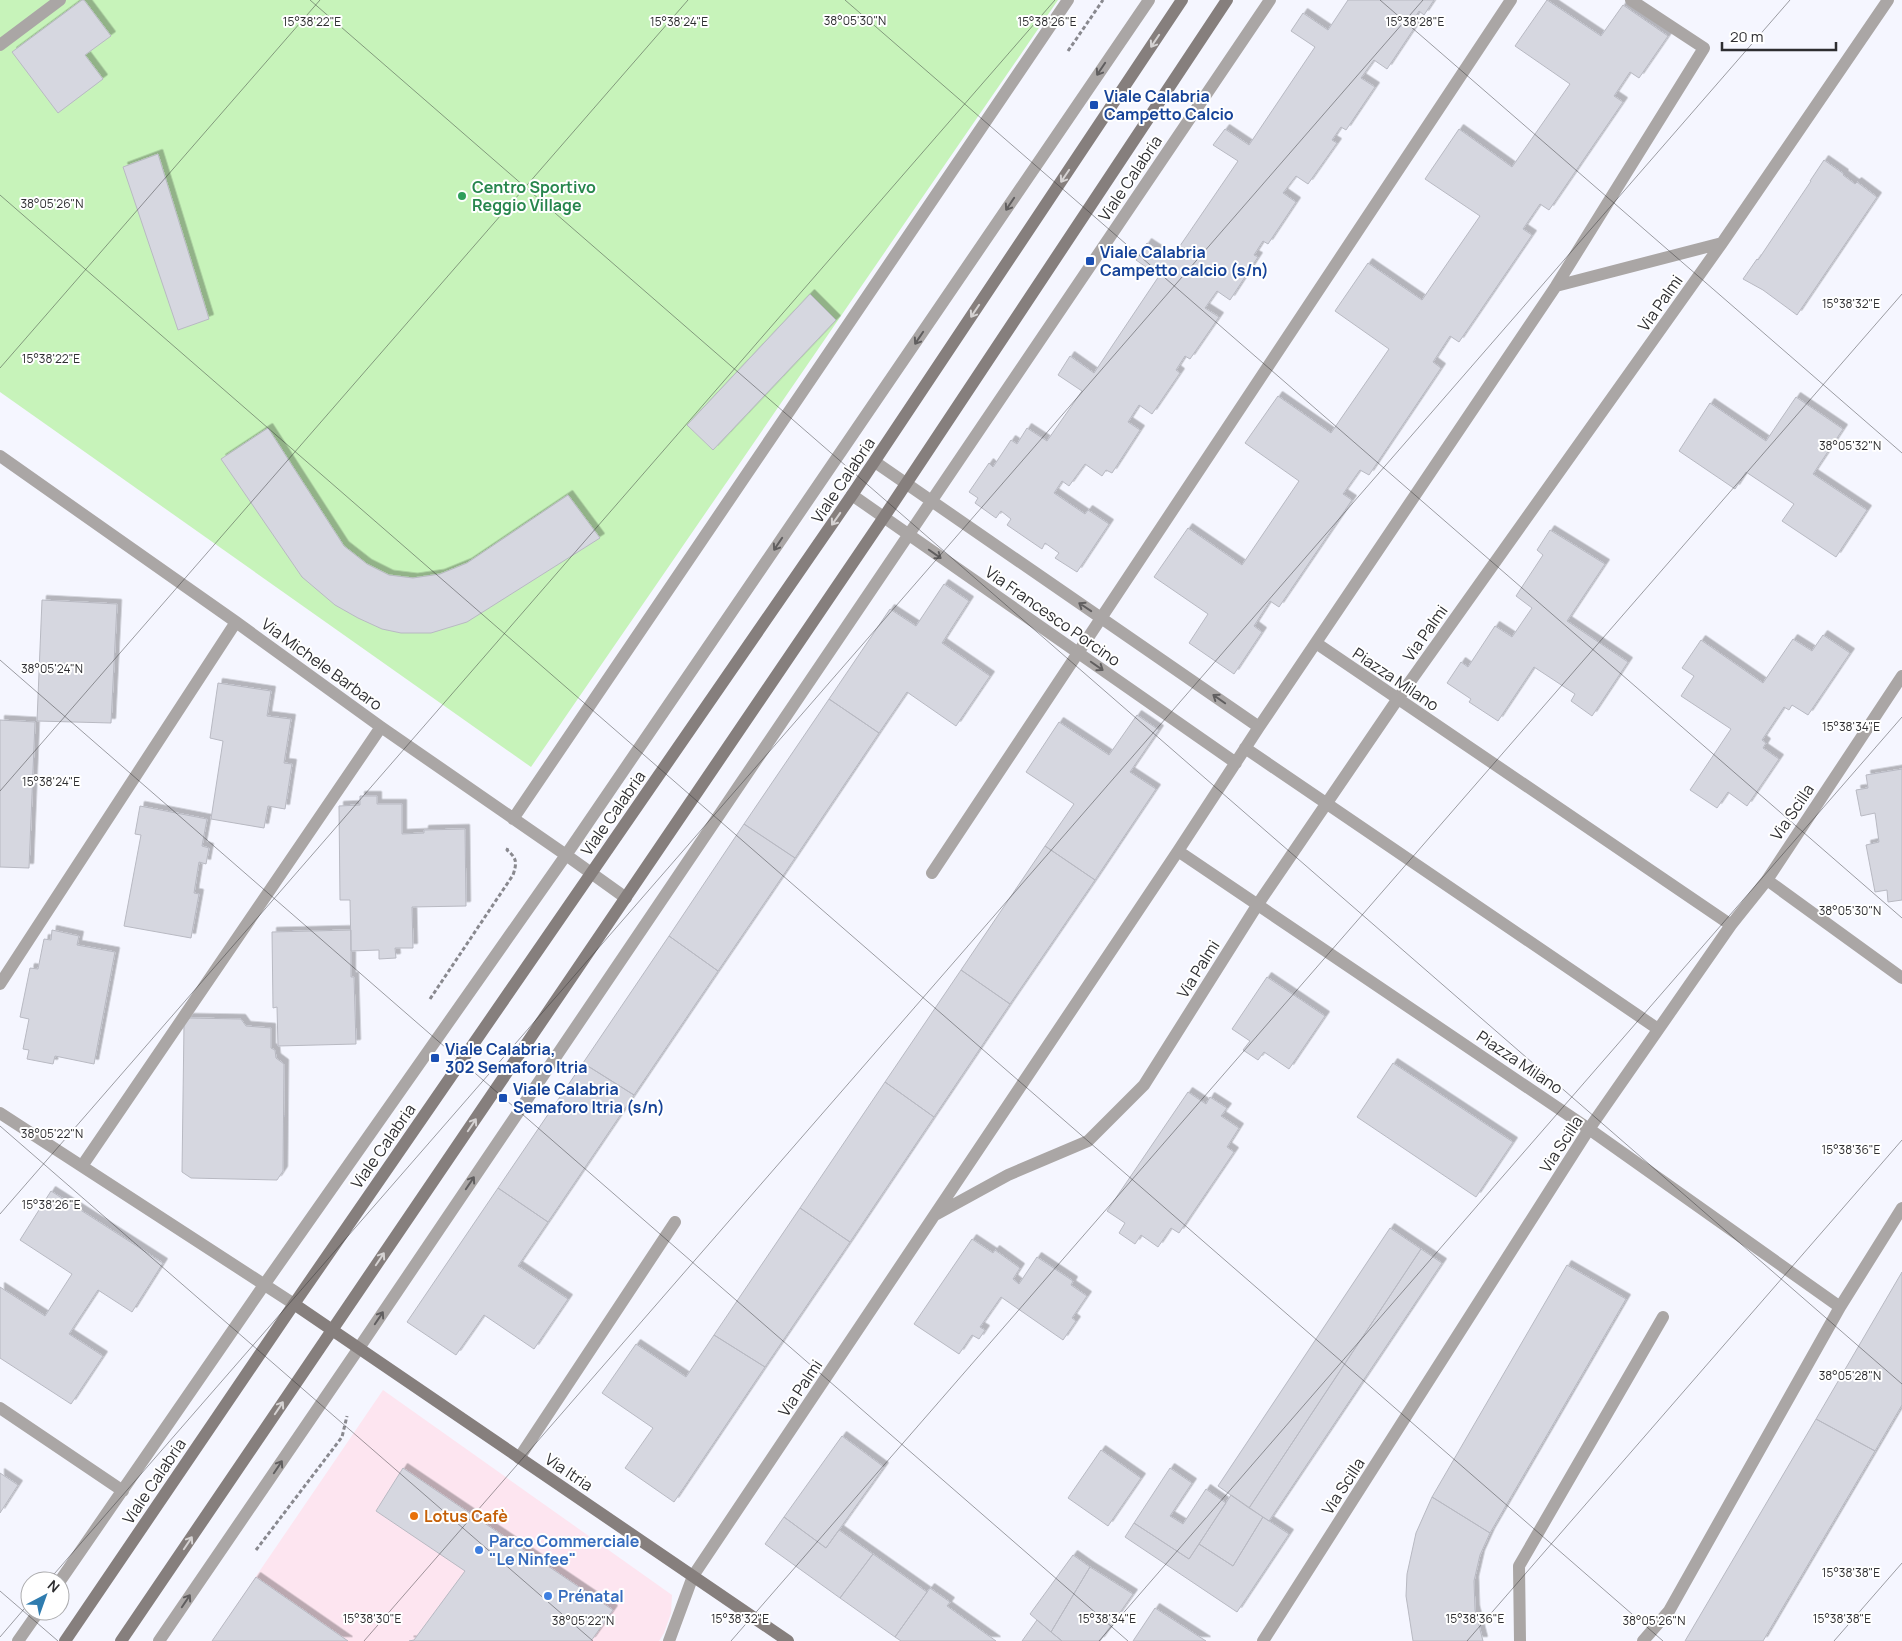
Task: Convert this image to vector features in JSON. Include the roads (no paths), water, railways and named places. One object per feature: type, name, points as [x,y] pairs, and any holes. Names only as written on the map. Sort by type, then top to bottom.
[{"type":"main road","name":"Viale Calabria","points":[[65,1641],[294,1304],[852,496],[1182,0]]},
{"type":"main road","name":"Viale Calabria","points":[[121,1641],[884,517],[1227,0]]},
{"type":"main road","name":"Via Itria","points":[[294,1304],[788,1641]]},
{"type":"street","points":[[0,45],[60,0]]},
{"type":"street","points":[[513,819],[1068,0]]},
{"type":"street","name":"Viale Calabria","points":[[67,1571],[264,1284],[566,855],[1149,0]]},
{"type":"street","name":"Viale Calabria","points":[[159,1641],[1270,0]]},
{"type":"street","points":[[932,873],[1511,0]]},
{"type":"street","name":"Via Palmi","points":[[669,1641],[694,1576],[1259,727],[1556,286],[1704,48],[1631,0]]},
{"type":"street","name":"Via Palmi","points":[[933,1217],[1008,1174],[1088,1141],[1144,1085],[1258,904],[1397,700],[1722,243],[1888,0]]},
{"type":"street","points":[[1556,286],[1722,243]]},
{"type":"street","name":"Via Michele Barbaro","points":[[0,456],[236,622],[381,727],[626,898]]},
{"type":"street","name":"Via Francesco Porcino","points":[[875,462],[1259,727]]},
{"type":"street","name":"Via Francesco Porcino","points":[[852,496],[1236,762]]},
{"type":"street","points":[[0,984],[236,622]]},
{"type":"street","name":"Piazza Milano","points":[[1316,643],[1397,700],[1731,925]]},
{"type":"street","name":"Via Scilla","points":[[1263,1641],[1590,1129],[1731,925],[1767,880],[1902,676]]},
{"type":"street","points":[[82,1166],[381,727]]},
{"type":"street","points":[[1245,748],[1658,1029]]},
{"type":"street","name":"Piazza Milano","points":[[1178,851],[1590,1129],[1840,1307]]},
{"type":"street","points":[[1767,880],[1902,978]]},
{"type":"street","points":[[0,1113],[294,1304]]},
{"type":"street","points":[[1643,1641],[1669,1611],[1840,1307],[1902,1208]]},
{"type":"street","points":[[519,1458],[675,1222]]},
{"type":"street","points":[[1520,1641],[1519,1566],[1663,1317]]},
{"type":"street","points":[[0,1408],[123,1491]]},
{"type":"street","points":[[18,1641],[32,1621]]},
{"type":"place","name":"Viale Calabria Campetto Calcio","points":[[1094,105]]},
{"type":"place","name":"Centro Sportivo Reggio Village","points":[[462,196]]},
{"type":"place","name":"Viale Calabria Campetto calcio (s/n)","points":[[1090,261]]},
{"type":"place","name":"Viale Calabria, 302 Semaforo Itria","points":[[435,1058]]},
{"type":"place","name":"Viale Calabria Semaforo Itria (s/n)","points":[[503,1098]]},
{"type":"place","name":"Lotus Cafè","points":[[414,1516]]},
{"type":"place","name":"Parco Commerciale \"Le Ninfee\"","points":[[479,1550]]},
{"type":"place","name":"Prénatal","points":[[548,1596]]}]
